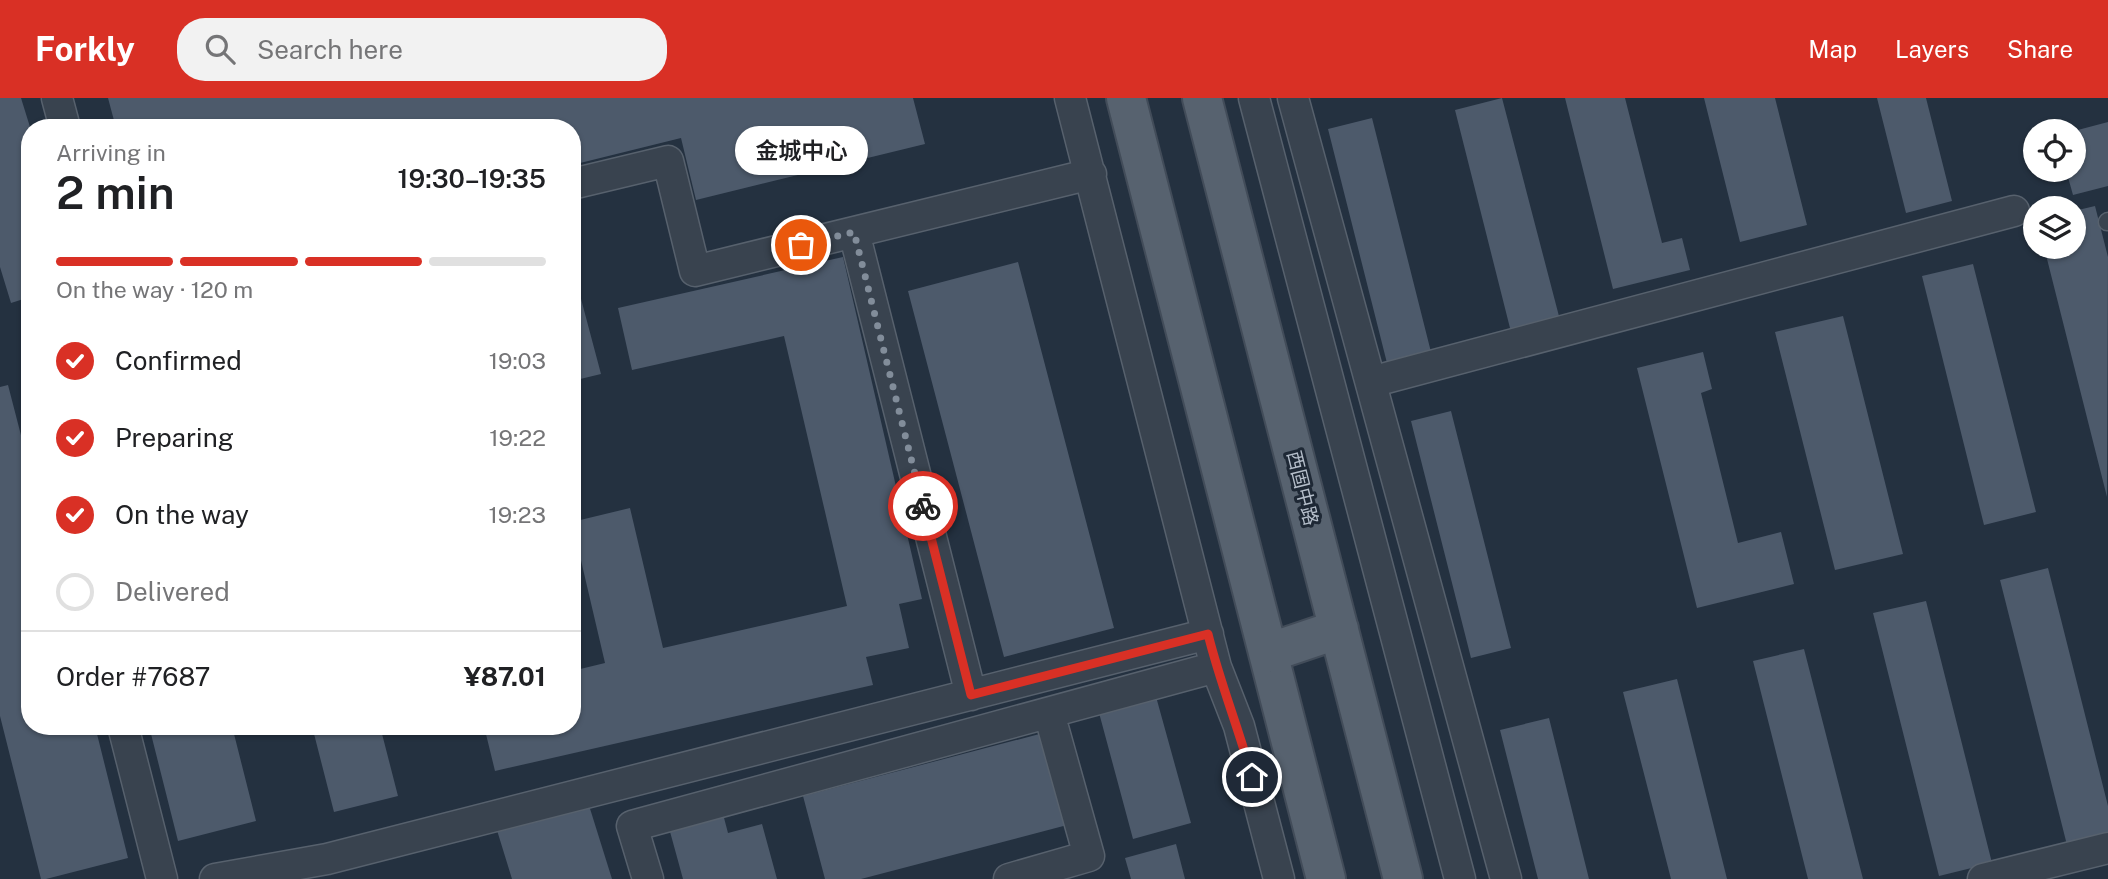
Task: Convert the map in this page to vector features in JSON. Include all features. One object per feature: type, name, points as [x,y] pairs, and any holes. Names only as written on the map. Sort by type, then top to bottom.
[{"type":"main road","points":[[1126,98],[1326,879]]},
{"type":"main road","name":"西固中路","points":[[1202,98],[1403,879]]},
{"type":"main road","points":[[1268,653],[1339,629]]},
{"type":"street","points":[[57,98],[63,119]]},
{"type":"street","points":[[1070,98],[1216,667],[1239,726],[1279,879]]},
{"type":"street","points":[[1254,98],[1460,879]]},
{"type":"street","points":[[1293,98],[1506,879]]},
{"type":"street","points":[[581,182],[668,161],[695,271],[1091,174]]},
{"type":"street","points":[[1370,382],[2014,211]]},
{"type":"street","points":[[854,232],[971,695]]},
{"type":"street","points":[[215,879],[327,859],[1208,634]]},
{"type":"street","points":[[648,879],[632,826],[1216,667]]},
{"type":"street","points":[[1009,879],[1074,870],[1089,856],[1049,713]]},
{"type":"street","points":[[125,735],[162,879]]},
{"type":"street","points":[[1983,879],[2108,848]]},
{"type":"building","points":[[0,98],[21,98],[28,119],[21,119],[21,300],[11,303],[0,267]]},
{"type":"building","points":[[108,98],[913,98],[925,144],[696,200],[681,138],[581,163],[581,119],[114,119]]},
{"type":"building","points":[[1502,98],[1560,320],[1511,332],[1455,110]]},
{"type":"building","points":[[1565,98],[1625,98],[1662,243],[1682,238],[1690,270],[1613,289]]},
{"type":"building","points":[[1704,98],[1775,98],[1807,225],[1740,242]]},
{"type":"building","points":[[1877,98],[1926,98],[1952,201],[1906,213]]},
{"type":"building","points":[[1372,118],[1432,356],[1388,367],[1328,129]]},
{"type":"building","points":[[2108,122],[2108,186],[2073,195],[2069,182],[2086,182],[2086,128]]},
{"type":"building","points":[[2095,206],[2108,257],[2107,497],[2047,259],[2086,259],[2086,208]]},
{"type":"building","points":[[843,257],[922,599],[899,604],[909,648],[866,657],[873,685],[495,771],[486,735],[581,735],[581,669],[605,663],[581,560],[581,520],[630,508],[663,648],[847,606],[784,336],[632,370],[618,308]]},
{"type":"building","points":[[1018,262],[1114,628],[1004,657],[908,291]]},
{"type":"building","points":[[1973,264],[2036,512],[1984,525],[1922,276]]},
{"type":"building","points":[[581,299],[601,374],[581,379]]},
{"type":"building","points":[[1843,316],[1903,554],[1835,570],[1775,332]]},
{"type":"building","points":[[1703,352],[1712,389],[1701,393],[1738,543],[1781,532],[1794,584],[1697,608],[1637,368]]},
{"type":"building","points":[[8,385],[21,435],[21,735],[97,735],[128,858],[46,879],[41,879],[0,716],[0,387]]},
{"type":"building","points":[[1451,411],[1511,648],[1471,658],[1411,421]]},
{"type":"building","points":[[2048,568],[2108,806],[2108,835],[2067,845],[2000,580]]},
{"type":"building","points":[[1926,601],[1992,863],[1939,876],[1873,613]]},
{"type":"building","points":[[1804,649],[1863,879],[1808,879],[1753,661]]},
{"type":"building","points":[[1677,679],[1727,879],[1671,879],[1623,692]]},
{"type":"building","points":[[1155,693],[1191,823],[1133,839],[1098,709]]},
{"type":"building","points":[[1549,718],[1589,879],[1538,879],[1500,730]]},
{"type":"building","points":[[1047,732],[1071,824],[861,879],[825,879],[803,796]]},
{"type":"building","points":[[151,735],[234,735],[256,821],[178,841]]},
{"type":"building","points":[[314,735],[382,735],[398,796],[334,812]]},
{"type":"building","points":[[587,799],[612,879],[512,879],[496,827]]},
{"type":"building","points":[[723,814],[728,833],[762,824],[777,879],[683,879],[669,828]]},
{"type":"building","points":[[1176,844],[1185,879],[1131,879],[1125,858]]},
{"type":"way so far","points":[[801,245],[854,232],[923,506]]},
{"type":"place","name":"金城中心","points":[[801,245]]},
{"type":"route","points":[[923,506],[971,695],[1208,634],[1216,667],[1239,726],[1252,777]]}]
